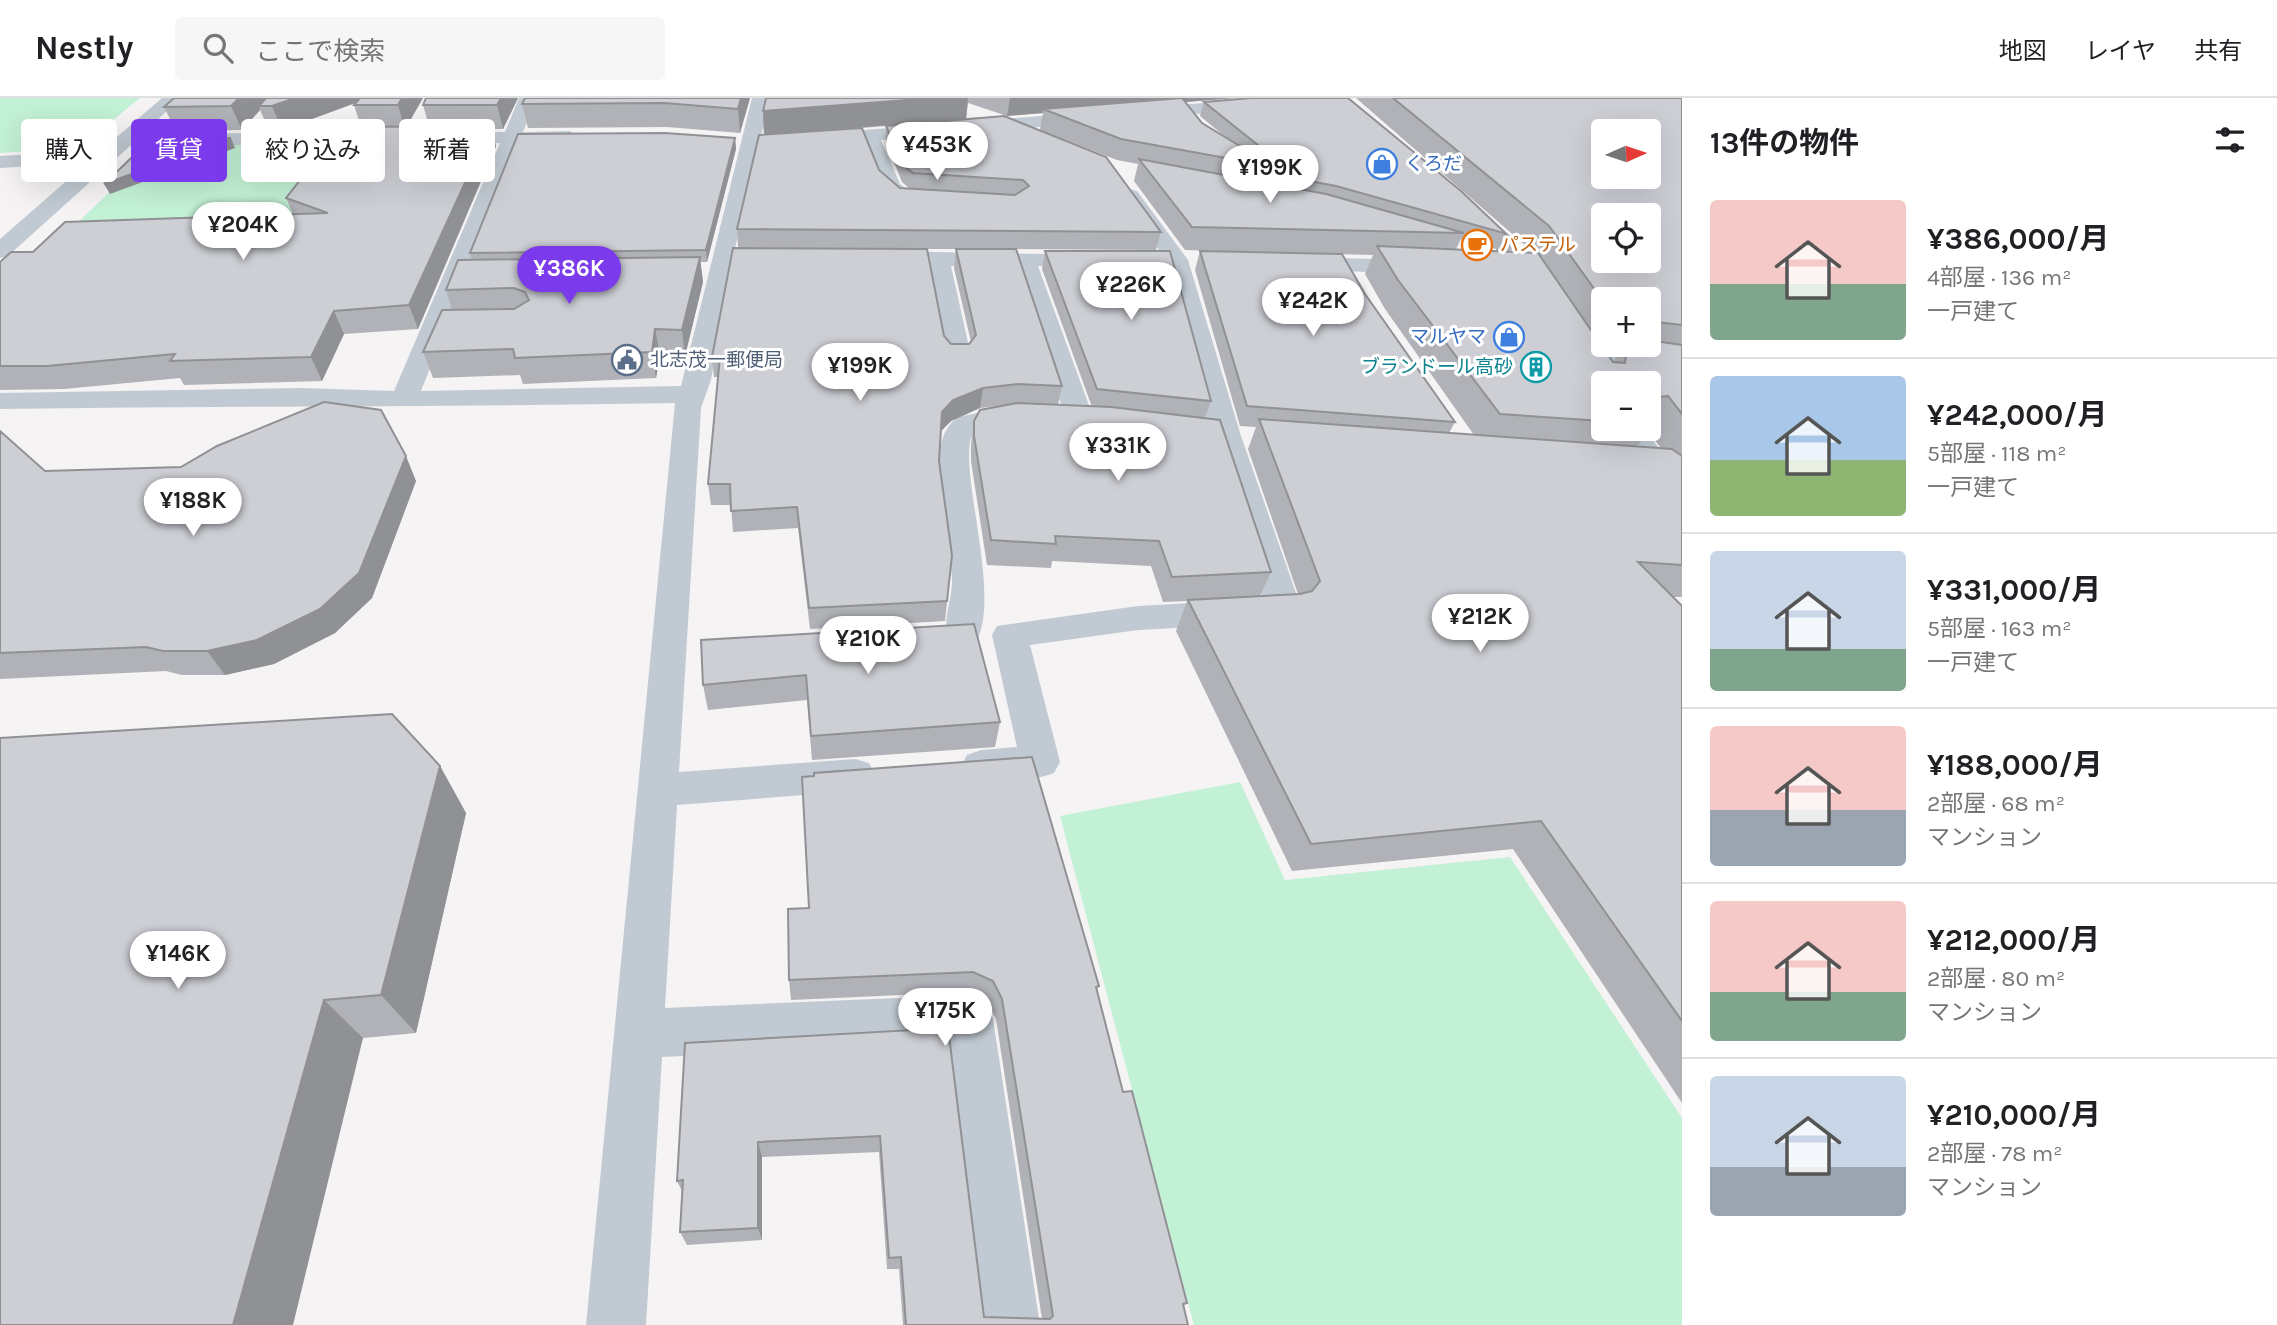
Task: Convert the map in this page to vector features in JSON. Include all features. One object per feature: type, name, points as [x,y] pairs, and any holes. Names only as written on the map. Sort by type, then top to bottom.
[{"type":"street","points":[[117,146],[172,98]]},
{"type":"street","points":[[404,400],[447,326],[457,275],[528,98],[552,99]]},
{"type":"street","points":[[616,1325],[658,790],[683,652],[687,408],[693,394],[746,149],[761,98]]},
{"type":"street","points":[[794,142],[1073,119],[1191,106],[1341,101]]},
{"type":"street","points":[[1057,105],[1073,119]]},
{"type":"street","points":[[949,106],[1044,140]]},
{"type":"street","points":[[1191,106],[1204,137],[1242,159],[1257,173],[1266,187],[1262,196]]},
{"type":"street","points":[[870,135],[891,187],[906,199],[946,201]]},
{"type":"street","points":[[495,137],[584,136]]},
{"type":"street","points":[[124,140],[241,139]]},
{"type":"street","points":[[0,162],[21,161]]},
{"type":"street","points":[[1113,420],[1000,417],[964,425],[956,434],[954,458],[969,578],[949,634],[1010,635],[1138,618],[1284,610],[1213,434],[1177,260],[1117,177]]},
{"type":"street","points":[[0,251],[76,182]]},
{"type":"street","points":[[1235,191],[1286,201]]},
{"type":"street","points":[[695,272],[749,257]]},
{"type":"street","points":[[859,258],[1121,260]]},
{"type":"street","points":[[938,258],[958,356]]},
{"type":"street","points":[[1024,259],[1080,419]]},
{"type":"street","points":[[1149,260],[1205,261]]},
{"type":"street","points":[[1275,264],[1351,277],[1436,267]]},
{"type":"street","points":[[457,275],[483,275]]},
{"type":"street","points":[[1569,330],[1590,363],[1682,366]]},
{"type":"street","points":[[0,401],[301,396],[404,400],[693,394]]},
{"type":"street","points":[[1213,434],[1260,440]]},
{"type":"street","points":[[1639,441],[1656,469],[1682,490]]},
{"type":"street","points":[[947,768],[1040,762],[1010,635]]},
{"type":"street","points":[[658,790],[893,772]]},
{"type":"street","points":[[638,1034],[968,1019],[1010,1325]]},
{"type":"green space","points":[[0,98],[140,98],[114,119],[21,119],[21,152],[0,153]]},
{"type":"green space","points":[[227,143],[241,143],[241,182],[315,182],[297,212],[266,225],[66,234],[131,171],[131,182],[227,182]]},
{"type":"green space","points":[[1240,782],[1285,880],[1510,857],[1682,1118],[1682,1325],[1194,1325],[1060,816]]},
{"type":"building","points":[[174,98],[239,98],[231,106],[164,107]]},
{"type":"building","points":[[266,98],[295,98],[272,106],[259,106]]},
{"type":"building","points":[[360,98],[402,98],[398,105],[354,105]]},
{"type":"building","points":[[426,98],[501,98],[497,105],[423,105]]},
{"type":"building","points":[[525,98],[741,98],[738,109],[664,103],[522,104]]},
{"type":"building","points":[[766,98],[934,98],[763,111]]},
{"type":"building","points":[[1182,98],[1202,123],[1243,148],[1259,164],[1121,139],[1043,109]]},
{"type":"building","points":[[1251,98],[1348,98],[1461,191],[1516,243],[1509,243],[1504,233],[1336,186],[1282,176],[1283,169],[1274,158],[1204,102]]},
{"type":"building","points":[[1393,98],[1682,98],[1682,325],[1661,323],[1661,287],[1593,287],[1549,226]]},
{"type":"building","points":[[1004,116],[1106,157],[1161,232],[737,229],[759,135],[862,128],[879,170],[900,188],[1015,195],[1029,186],[1023,180],[913,173],[903,165],[886,126]]},
{"type":"building","points":[[385,127],[399,127],[399,182],[465,182],[409,305],[334,311],[311,357],[170,361],[175,354],[47,366],[0,366],[0,262],[11,252],[33,252],[65,222],[328,213],[286,198],[299,182],[385,182]]},
{"type":"building","points":[[665,133],[735,138],[706,250],[470,253],[518,134]]},
{"type":"building","points":[[131,158],[131,174],[117,179],[117,172]]},
{"type":"building","points":[[1139,159],[1326,194],[1464,233],[1192,227]]},
{"type":"building","points":[[1377,246],[1538,253],[1591,330],[1591,357],[1610,357],[1613,362],[1625,363],[1626,357],[1661,357],[1661,342],[1682,345],[1682,414],[1668,396],[1661,397],[1661,371],[1591,371],[1591,420],[1500,414],[1398,280]]},
{"type":"building","points":[[733,248],[927,249],[944,336],[951,344],[969,344],[976,335],[956,249],[1016,249],[1062,386],[1018,384],[983,388],[953,400],[942,412],[939,461],[952,555],[947,601],[809,608],[797,507],[731,511],[730,484],[708,484],[720,356],[712,357]]},
{"type":"building","points":[[1045,251],[1170,251],[1211,401],[1097,389]]},
{"type":"building","points":[[1200,251],[1342,254],[1365,294],[1455,422],[1247,406]]},
{"type":"building","points":[[700,257],[682,330],[655,329],[652,352],[515,358],[513,349],[423,352],[442,310],[514,309],[529,300],[525,292],[514,288],[446,290],[458,260]]},
{"type":"building","points":[[324,402],[381,410],[406,456],[359,573],[320,609],[257,640],[207,651],[163,651],[146,647],[0,653],[0,431],[45,471],[181,467],[217,446]]},
{"type":"building","points":[[1017,403],[1111,407],[1220,420],[1271,572],[1172,577],[1159,541],[1055,536],[1056,544],[991,540],[974,436],[974,421],[980,410]]},
{"type":"building","points":[[1259,419],[1672,449],[1682,456],[1682,565],[1638,562],[1682,606],[1682,1021],[1541,821],[1311,844],[1188,600],[1300,594],[1312,591],[1320,581]]},
{"type":"building","points":[[974,624],[1000,722],[811,736],[806,675],[703,685],[701,640]]},
{"type":"building","points":[[392,714],[440,766],[381,995],[324,1000],[233,1325],[0,1325],[0,738]]},
{"type":"building","points":[[1032,757],[1099,986],[1096,987],[1123,1092],[1132,1091],[1187,1303],[1183,1304],[1188,1325],[906,1325],[901,1257],[889,1258],[880,1136],[758,1142],[758,1228],[680,1232],[683,1180],[677,1181],[685,1043],[948,1028],[984,1317],[1050,1319],[1053,1316],[1002,999],[993,981],[973,972],[789,980],[788,909],[809,908],[802,777],[814,776],[814,773]]},
{"type":"place","name":"くろだ","points":[[1382,164]]},
{"type":"place","name":"パステル","points":[[1477,245]]},
{"type":"place","name":"マルヤマ","points":[[1509,337]]},
{"type":"place","name":"北志茂一郵便局","points":[[627,360]]},
{"type":"place","name":"ブランドール高砂","points":[[1536,367]]}]
